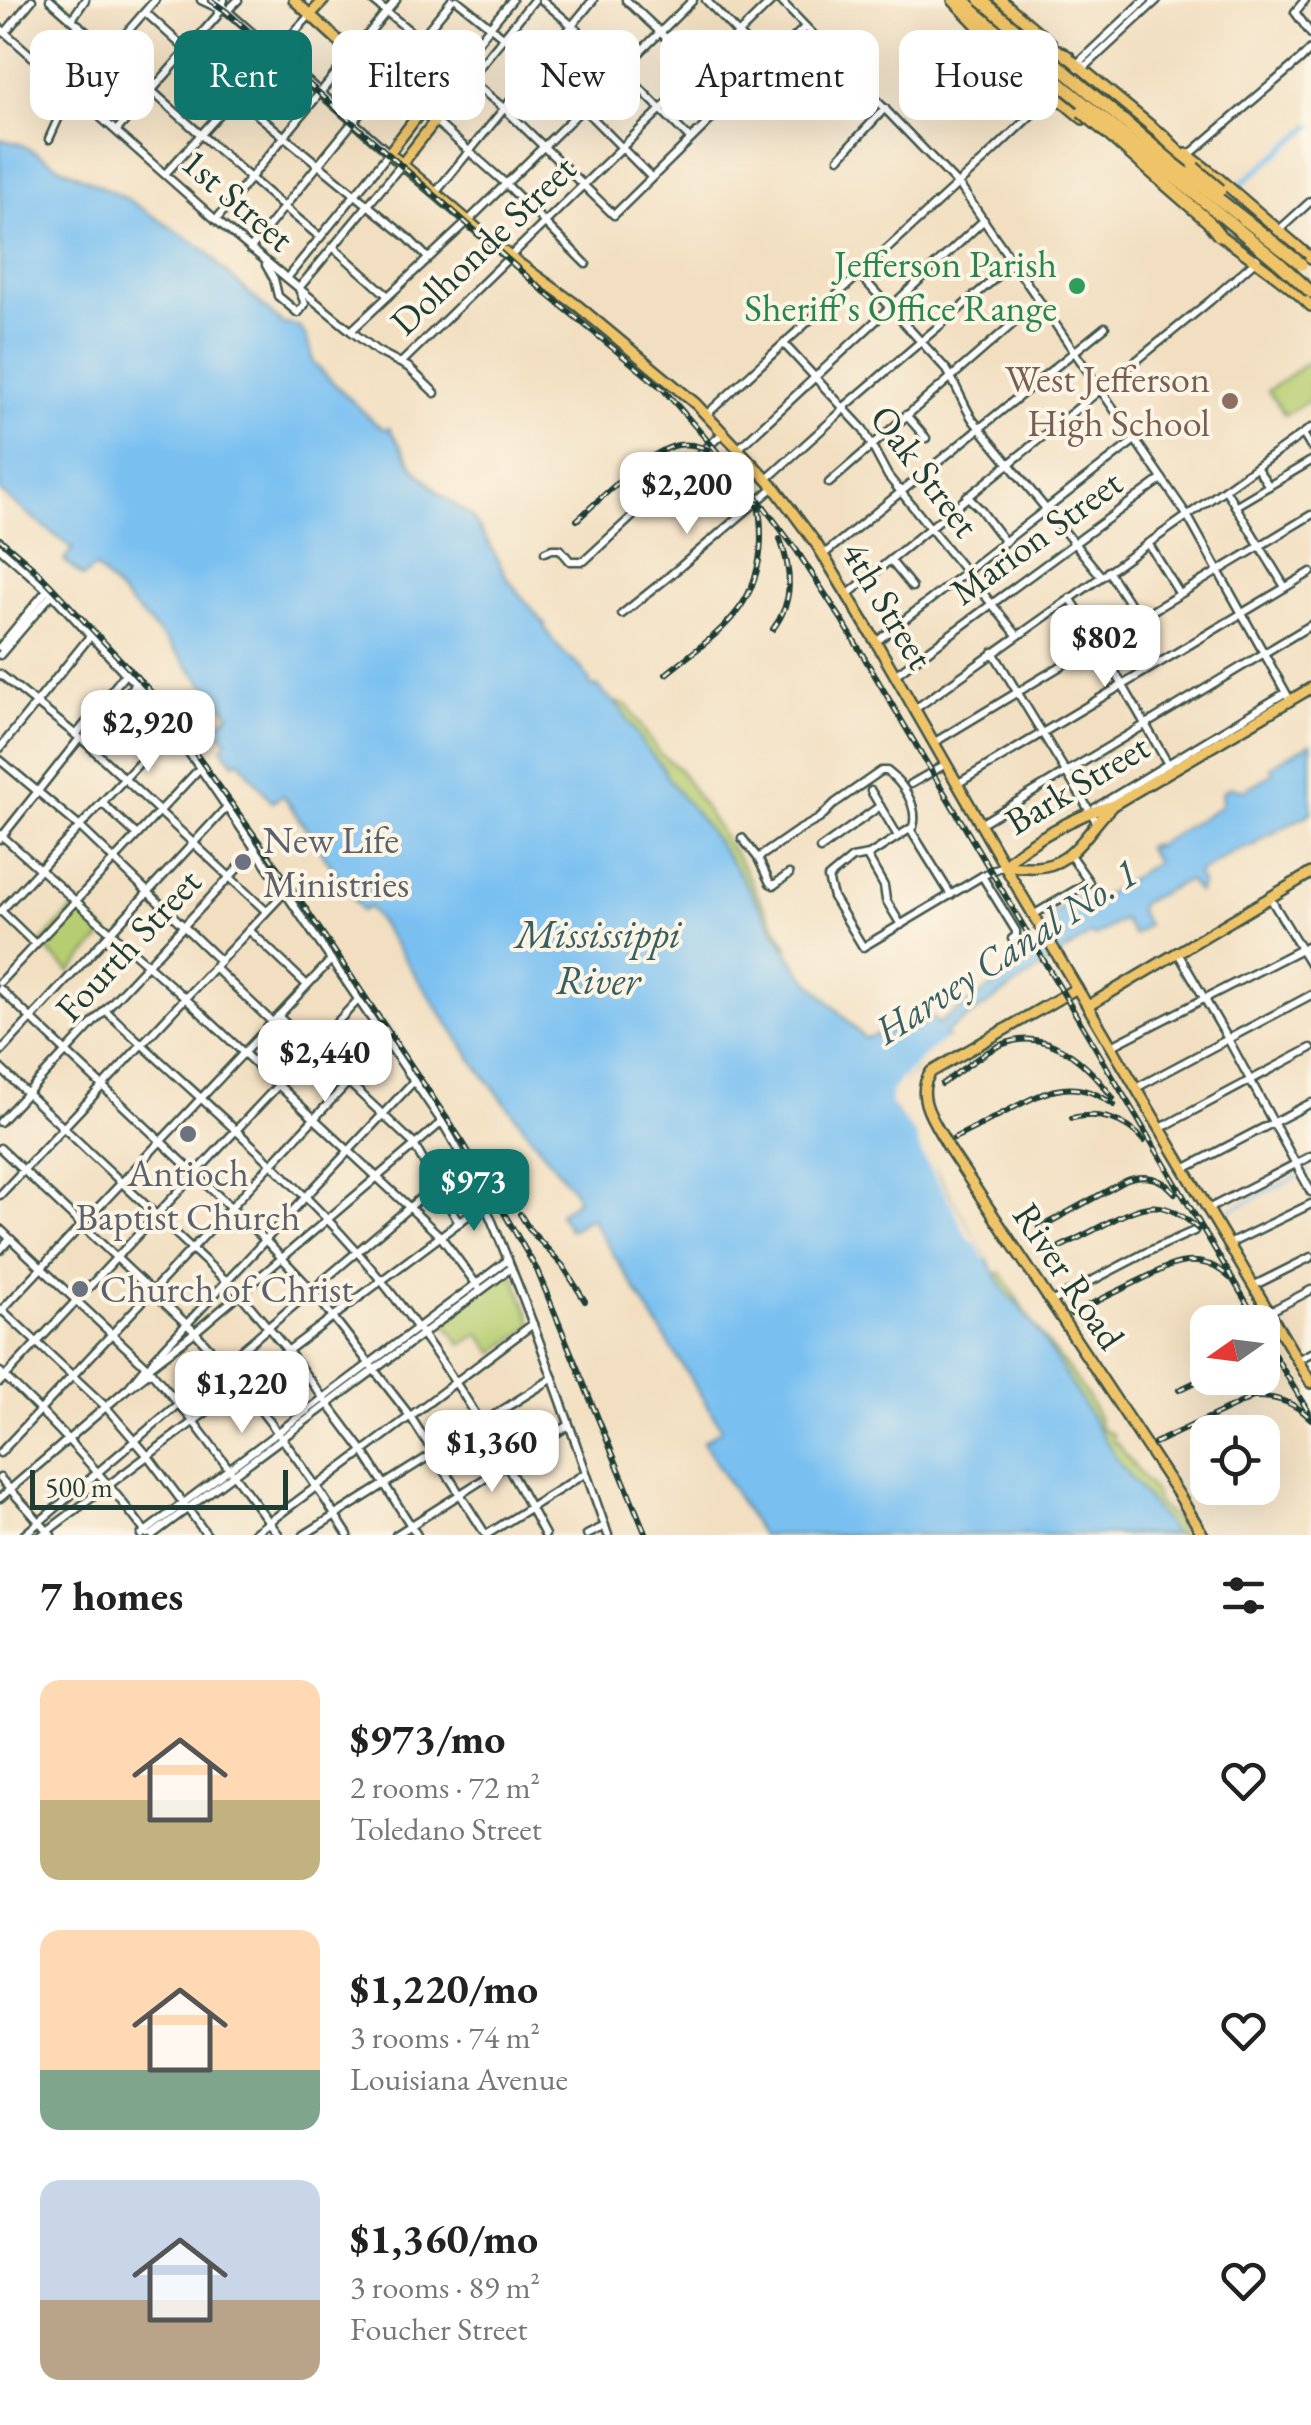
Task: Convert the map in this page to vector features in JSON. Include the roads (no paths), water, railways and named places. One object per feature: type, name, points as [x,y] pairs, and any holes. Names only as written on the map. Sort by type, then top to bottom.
[{"type":"highway","points":[[954,0],[984,30]]},
{"type":"highway","points":[[963,0],[997,30]]},
{"type":"highway","points":[[981,0],[1174,164],[1275,242],[1306,261]]},
{"type":"highway","points":[[991,0],[1041,42],[1068,57]]},
{"type":"highway","points":[[1058,82],[1278,262],[1311,299]]},
{"type":"highway","points":[[1058,89],[1219,235]]},
{"type":"highway","points":[[1161,134],[1306,261],[1311,274]]},
{"type":"highway","points":[[1116,147],[1142,160],[1311,299]]},
{"type":"main road","points":[[294,0],[332,35]]},
{"type":"main road","points":[[310,15],[324,0]]},
{"type":"main road","points":[[946,0],[980,30]]},
{"type":"main road","points":[[1001,0],[1161,134]]},
{"type":"main road","points":[[1074,110],[1078,88],[1086,83],[1100,84]]},
{"type":"main road","points":[[1058,96],[1219,235],[1311,299]]},
{"type":"main road","points":[[388,153],[414,120]]},
{"type":"main road","points":[[402,164],[435,121]]},
{"type":"main road","name":"4th Street","points":[[388,153],[510,257],[639,356],[724,432],[770,483],[824,555],[1265,1305]]},
{"type":"main road","points":[[1186,157],[1279,230],[1300,249],[1306,261]]},
{"type":"main road","points":[[1279,278],[1276,262],[1280,256],[1300,249]]},
{"type":"main road","points":[[1004,865],[1045,868],[1070,855],[1113,805],[1288,697],[1311,688]]},
{"type":"main road","points":[[1090,811],[1113,805]]},
{"type":"main road","name":"Bark Street","points":[[1004,865],[1090,811]]},
{"type":"main road","points":[[1088,1006],[1311,873]]},
{"type":"main road","name":"River Road","points":[[1077,988],[931,1072],[923,1094],[950,1150],[1160,1465],[1202,1535]]},
{"type":"main road","name":"4th Street","points":[[1280,1331],[1311,1383]]},
{"type":"street","points":[[3,30],[32,0]]},
{"type":"street","points":[[50,0],[84,30]]},
{"type":"street","points":[[69,30],[85,0]]},
{"type":"street","points":[[128,30],[155,0]]},
{"type":"street","name":"4th Street","points":[[201,0],[221,5],[249,30]]},
{"type":"street","points":[[204,30],[221,5],[238,0]]},
{"type":"street","points":[[372,0],[409,30]]},
{"type":"street","points":[[371,30],[396,0]]},
{"type":"street","points":[[428,30],[455,0],[504,36]]},
{"type":"street","points":[[485,33],[512,0]]},
{"type":"street","points":[[485,59],[534,0]]},
{"type":"street","points":[[542,0],[578,30]]},
{"type":"street","points":[[568,30],[592,0]]},
{"type":"street","points":[[626,0],[660,32],[640,51]]},
{"type":"street","points":[[662,30],[693,0]]},
{"type":"street","points":[[706,0],[735,30]]},
{"type":"street","points":[[777,0],[958,184],[1187,516],[1288,697]]},
{"type":"street","name":"Dolhonde Street","points":[[743,30],[777,0]]},
{"type":"street","points":[[1080,66],[1080,60],[1145,0]]},
{"type":"street","points":[[1058,89],[1157,0]]},
{"type":"street","points":[[1306,0],[1296,8],[1296,14],[1311,34]]},
{"type":"street","points":[[144,12],[174,38]]},
{"type":"street","points":[[297,30],[310,15]]},
{"type":"street","points":[[803,30],[806,27]]},
{"type":"street","points":[[1108,46],[1115,28]]},
{"type":"street","name":"1st Street","points":[[3,30],[30,54]]},
{"type":"street","points":[[1186,157],[1311,48]]},
{"type":"street","points":[[154,88],[174,64]]},
{"type":"street","points":[[216,220],[332,76]]},
{"type":"street","name":"4th Street","points":[[312,87],[388,153]]},
{"type":"street","points":[[640,88],[660,109]]},
{"type":"street","points":[[154,92],[248,179],[320,237]]},
{"type":"street","points":[[485,92],[614,214],[711,120]]},
{"type":"street","points":[[839,158],[885,108]]},
{"type":"street","points":[[436,192],[504,109]]},
{"type":"street","name":"Dolhonde Street","points":[[402,362],[660,111]]},
{"type":"street","points":[[49,139],[58,120]]},
{"type":"street","name":"1st Street","points":[[105,120],[250,249],[351,332],[402,362],[435,392]]},
{"type":"street","points":[[117,130],[126,120]]},
{"type":"street","points":[[165,174],[214,120]]},
{"type":"street","points":[[265,120],[428,258]]},
{"type":"street","points":[[250,249],[355,120]]},
{"type":"street","points":[[351,332],[570,120]]},
{"type":"street","points":[[595,120],[651,177]]},
{"type":"street","points":[[671,120],[691,139]]},
{"type":"street","points":[[706,415],[1026,120]]},
{"type":"street","points":[[435,121],[505,183],[586,264]]},
{"type":"street","points":[[287,278],[388,153]]},
{"type":"street","points":[[264,259],[278,296],[298,313],[305,304],[299,288],[402,164]]},
{"type":"street","points":[[847,594],[1210,301],[1311,202]]},
{"type":"street","points":[[738,449],[984,220]]},
{"type":"street","points":[[333,248],[388,296]]},
{"type":"street","points":[[622,614],[770,483],[843,408],[1013,262]]},
{"type":"street","points":[[860,274],[950,376],[958,396],[981,429],[1139,618]]},
{"type":"street","points":[[829,483],[1039,301]]},
{"type":"street","points":[[824,555],[1105,327]]},
{"type":"street","name":"Oak Street","points":[[784,344],[872,444],[888,476],[1017,635]]},
{"type":"street","points":[[906,415],[926,438]]},
{"type":"street","points":[[916,708],[1307,431],[1311,447]]},
{"type":"street","points":[[545,552],[560,549],[570,561],[584,561],[724,432]]},
{"type":"street","points":[[876,642],[1135,440]]},
{"type":"street","points":[[1235,506],[1311,460]]},
{"type":"street","points":[[1256,467],[1269,486]]},
{"type":"street","name":"Marion Street","points":[[896,675],[1162,479]]},
{"type":"street","points":[[1225,489],[1285,587]]},
{"type":"street","points":[[967,496],[1006,542]]},
{"type":"street","points":[[935,742],[1311,514]]},
{"type":"street","points":[[1148,543],[1179,594]]},
{"type":"street","points":[[1,551],[50,592],[126,674],[200,768],[442,1122],[485,1203],[510,1264],[608,1535]]},
{"type":"street","points":[[891,561],[912,587]]},
{"type":"street","points":[[957,784],[1311,572]]},
{"type":"street","points":[[0,647],[50,592]]},
{"type":"street","points":[[0,656],[50,592]]},
{"type":"street","points":[[1070,598],[1168,764]]},
{"type":"street","points":[[980,824],[1311,625]]},
{"type":"street","points":[[0,748],[91,636]]},
{"type":"street","points":[[993,652],[1096,823]]},
{"type":"street","points":[[0,674],[125,778],[266,911]]},
{"type":"street","points":[[126,674],[81,739],[1,836],[148,964],[441,1237],[478,1286]]},
{"type":"street","points":[[81,739],[135,684]]},
{"type":"street","name":"Bark Street","points":[[1090,811],[1288,697]]},
{"type":"street","points":[[35,944],[0,911],[170,730]]},
{"type":"street","points":[[0,760],[80,827],[217,964],[415,1145],[459,1223]]},
{"type":"street","points":[[906,794],[912,784],[946,764]]},
{"type":"street","points":[[200,768],[0,986],[283,1257],[373,1365],[486,1535],[586,1472]]},
{"type":"street","points":[[758,858],[819,819],[881,771],[887,771],[900,783],[916,823],[867,856],[852,858],[831,873],[828,880],[833,897],[863,947],[1004,865]]},
{"type":"street","points":[[900,783],[912,784]]},
{"type":"street","points":[[871,791],[898,836]]},
{"type":"street","points":[[102,803],[136,835]]},
{"type":"street","points":[[820,849],[880,806]]},
{"type":"street","points":[[0,1052],[226,808]]},
{"type":"street","points":[[910,830],[951,895]]},
{"type":"street","points":[[742,838],[770,882],[774,885],[789,874]]},
{"type":"street","name":"Fourth Street","points":[[0,1122],[255,850]]},
{"type":"street","points":[[1034,915],[1089,882],[1070,855]]},
{"type":"street","points":[[867,856],[900,924]]},
{"type":"street","points":[[982,876],[1016,931],[1012,939]]},
{"type":"street","points":[[0,1195],[284,893]]},
{"type":"street","points":[[1270,898],[1311,965]]},
{"type":"street","points":[[249,930],[307,985]]},
{"type":"street","points":[[1112,1046],[1311,944]]},
{"type":"street","points":[[1178,954],[1311,1192]]},
{"type":"street","points":[[207,1535],[106,1407],[1,1310],[331,960]]},
{"type":"street","points":[[1136,1088],[1311,995]]},
{"type":"street","points":[[358,1000],[2,1377],[70,1438],[146,1534],[510,1264]]},
{"type":"street","points":[[105,1010],[328,1219],[381,1282],[456,1382],[545,1535]]},
{"type":"street","points":[[0,1453],[387,1040]]},
{"type":"street","points":[[1160,1128],[1311,1048]]},
{"type":"street","points":[[0,1068],[240,1294],[363,1450],[417,1535]]},
{"type":"street","points":[[149,1368],[414,1081]]},
{"type":"street","points":[[1184,1168],[1311,1102]]},
{"type":"street","points":[[0,1498],[442,1122]]},
{"type":"street","points":[[0,1148],[195,1332],[279,1435],[348,1535]]},
{"type":"street","points":[[1208,1209],[1311,1156]]},
{"type":"street","points":[[24,1535],[464,1160]]},
{"type":"street","points":[[0,1478],[47,1534],[485,1203]]},
{"type":"street","points":[[1228,1244],[1311,1204]]},
{"type":"street","points":[[0,1230],[149,1368],[279,1535]]},
{"type":"street","points":[[1050,1302],[1194,1231]]},
{"type":"street","points":[[0,1250],[10,1239]]},
{"type":"street","points":[[1253,1286],[1311,1257]]},
{"type":"street","points":[[1280,1307],[1309,1294]]},
{"type":"street","points":[[252,1535],[534,1324]]},
{"type":"street","points":[[1297,1360],[1311,1353]]},
{"type":"street","points":[[304,1535],[553,1378]]},
{"type":"street","points":[[396,1535],[569,1425]]},
{"type":"street","points":[[587,1535],[605,1526]]},
{"type":"water","name":"Mississippi River","points":[[0,139],[20,144],[127,199],[211,255],[283,324],[298,326],[306,336],[314,364],[375,423],[389,428],[415,469],[472,517],[507,578],[556,644],[582,669],[591,686],[598,687],[621,709],[737,870],[800,971],[864,1038],[933,1018],[938,1024],[1061,940],[1049,919],[1051,914],[1089,890],[1096,900],[1155,863],[1146,847],[1153,847],[1221,806],[1223,791],[1231,787],[1244,790],[1273,773],[1271,766],[1311,743],[1311,813],[1197,874],[1202,883],[1198,893],[1188,880],[1141,903],[1138,909],[1147,925],[1133,935],[1123,919],[1094,937],[1091,934],[945,1033],[948,1039],[931,1051],[894,1094],[896,1110],[913,1130],[1005,1291],[1045,1342],[1120,1464],[1175,1535],[761,1535],[703,1442],[722,1429],[591,1218],[570,1230],[559,1214],[578,1199],[573,1190],[479,1069],[369,907],[362,911],[283,795],[272,802],[239,760],[234,763],[222,748],[227,740],[215,728],[230,714],[95,567],[83,577],[64,560],[73,549],[0,492]]},
{"type":"waterway","points":[[1236,188],[1311,126]]},
{"type":"waterway","points":[[1305,1174],[1311,1171]]},
{"type":"waterway","points":[[1227,1212],[1299,1176]]},
{"type":"railway","points":[[210,0],[547,294],[663,389],[759,500],[842,620],[1248,1305]]},
{"type":"railway","points":[[577,520],[625,477],[666,449],[688,445],[716,454]]},
{"type":"railway","points":[[666,674],[718,632],[743,603],[758,564],[761,530],[757,502]]},
{"type":"railway","points":[[0,539],[35,569],[153,694],[290,885],[464,1144],[537,1270],[646,1535]]},
{"type":"railway","points":[[773,629],[785,608],[789,586],[780,539]]},
{"type":"railway","points":[[942,1084],[1001,1045],[1035,1040],[1079,1061],[1113,1098]]},
{"type":"railway","points":[[954,1138],[1038,1096],[1062,1089],[1087,1091],[1114,1105]]},
{"type":"railway","points":[[1072,1118],[1112,1119],[1144,1141]]},
{"type":"railway","points":[[1039,1228],[1132,1179],[1152,1178],[1175,1193]]},
{"type":"railway","points":[[1060,1247],[1146,1207],[1176,1212],[1198,1229]]},
{"type":"railway","points":[[520,1214],[563,1266],[585,1301]]},
{"type":"railway","points":[[1071,1314],[1176,1264],[1208,1264],[1230,1278]]},
{"type":"railway","points":[[1280,1364],[1309,1413]]},
{"type":"railway","points":[[1179,1390],[1190,1385]]},
{"type":"railway","points":[[1155,1443],[1253,1397],[1285,1402],[1311,1419]]},
{"type":"place","name":"Jefferson Parish Sheriff's Office Range","points":[[1077,286]]},
{"type":"place","name":"West Jefferson High School","points":[[1230,401]]},
{"type":"place","name":"New Life Ministries","points":[[243,862]]},
{"type":"place","name":"Antioch Baptist Church","points":[[188,1134]]},
{"type":"place","name":"Church of Christ","points":[[80,1289]]},
{"type":"water label","name":"Harvey Canal No. 1","points":[[1006,951]]}]
